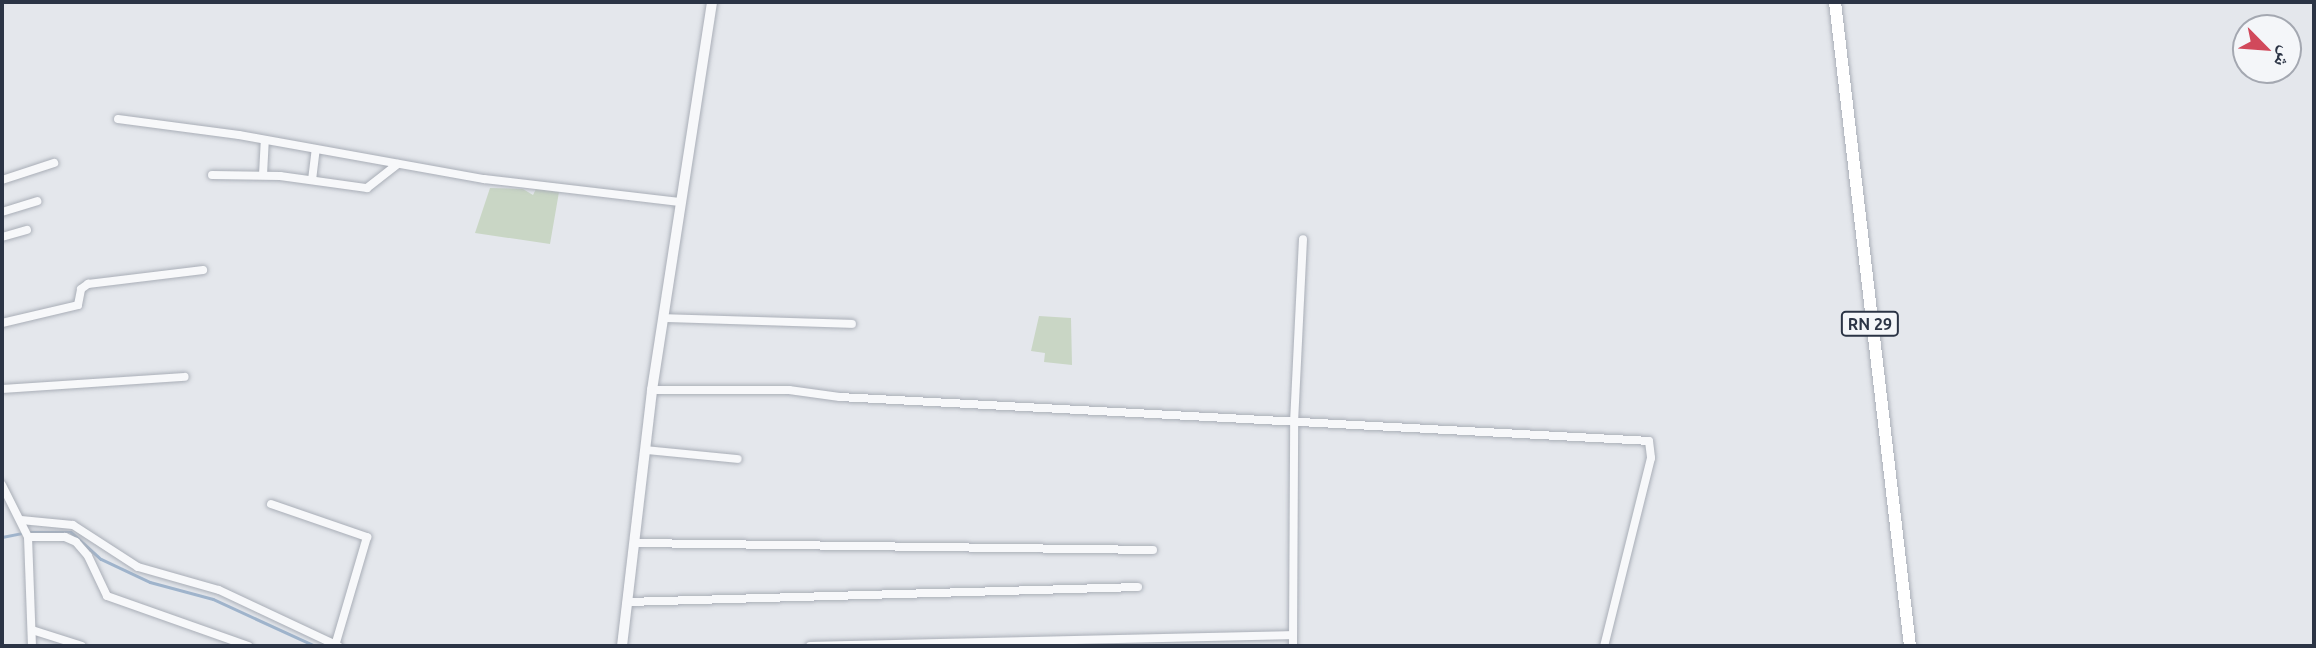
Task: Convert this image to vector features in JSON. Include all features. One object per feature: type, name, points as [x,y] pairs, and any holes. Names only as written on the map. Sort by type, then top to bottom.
[{"type":"main road","name":"RN 29","points":[[1835,2],[1910,646]]},
{"type":"street","points":[[622,646],[652,390],[712,2]]},
{"type":"street","points":[[118,119],[265,140],[484,179],[680,202]]},
{"type":"street","points":[[263,175],[265,140]]},
{"type":"street","points":[[312,180],[316,149]]},
{"type":"street","points":[[2,180],[54,163]]},
{"type":"street","points":[[212,174],[263,175],[367,188],[398,164]]},
{"type":"street","points":[[2,212],[37,201]]},
{"type":"street","points":[[2,237],[27,230]]},
{"type":"street","points":[[1293,646],[1294,423],[1303,239]]},
{"type":"street","points":[[2,323],[78,305],[81,289],[88,284],[203,270]]},
{"type":"street","points":[[663,318],[852,324]]},
{"type":"street","points":[[2,389],[185,377]]},
{"type":"street","points":[[652,390],[789,390],[840,397],[1648,441],[1651,458],[1604,646]]},
{"type":"street","points":[[646,450],[738,459]]},
{"type":"street","points":[[2,485],[27,535],[32,646]]},
{"type":"street","points":[[22,522],[73,525],[138,568],[219,590],[337,644],[367,537],[271,504]]},
{"type":"street","points":[[27,535],[65,537],[76,542],[88,556],[107,596],[248,646]]},
{"type":"street","points":[[634,543],[1153,550]]},
{"type":"street","points":[[627,602],[1138,587]]},
{"type":"street","points":[[32,630],[82,646]]},
{"type":"street","points":[[810,646],[1293,635]]},
{"type":"green space","points":[[490,188],[523,189],[533,195],[536,189],[559,192],[550,244],[475,233]]},
{"type":"green space","points":[[1039,316],[1071,318],[1072,365],[1044,362],[1045,353],[1031,351]]},
{"type":"waterway","points":[[29,532],[71,532],[101,559],[150,582],[213,599],[315,646]]},
{"type":"waterway","points":[[2,537],[23,533]]}]
